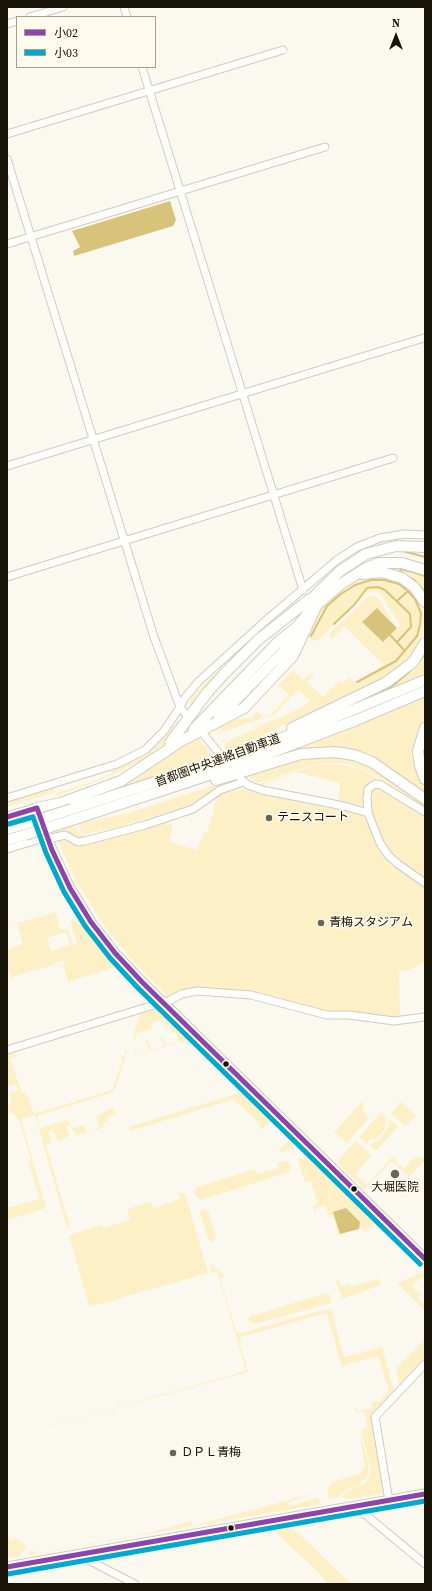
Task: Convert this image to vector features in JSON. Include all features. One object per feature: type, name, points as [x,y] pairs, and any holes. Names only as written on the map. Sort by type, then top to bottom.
[{"type":"highway","points":[[37,808],[67,801],[121,781],[181,741],[196,728],[278,642],[297,627],[340,571],[355,560],[377,550],[403,545],[425,547]]},
{"type":"highway","points":[[340,571],[361,561],[376,557],[407,558],[425,563]]},
{"type":"highway","points":[[186,724],[313,606],[352,576],[371,566],[386,563],[406,564],[425,570]]},
{"type":"highway","points":[[352,576],[375,572],[396,575],[410,583],[425,602]]},
{"type":"highway","points":[[37,808],[52,800],[91,787],[136,768],[170,743],[228,677],[297,609],[313,606]]},
{"type":"highway","points":[[213,724],[227,716],[281,661],[303,630],[313,606]]},
{"type":"highway","points":[[181,741],[203,733],[213,724],[303,630]]},
{"type":"highway","points":[[203,733],[290,636],[303,630]]},
{"type":"highway","points":[[194,770],[320,715],[379,687],[408,666],[418,656],[425,643]]},
{"type":"highway","name":"首都圏中央連絡自動車道","points":[[7,840],[300,732],[425,680]]},
{"type":"highway","name":"首都圏中央連絡自動車道","points":[[7,830],[76,815],[215,774],[279,750],[425,691]]},
{"type":"highway","points":[[425,728],[418,751],[420,766],[425,779]]},
{"type":"highway","points":[[76,815],[128,809],[293,756],[322,751],[347,754],[368,760],[388,772],[425,799]]},
{"type":"main road","points":[[7,817],[37,808],[47,838],[67,881],[97,930],[126,966],[425,1259]]},
{"type":"main road","points":[[7,1567],[425,1494]]},
{"type":"street","points":[[33,16],[63,7]]},
{"type":"street","points":[[7,134],[283,50]]},
{"type":"street","points":[[142,68],[303,590]]},
{"type":"street","points":[[7,244],[325,147]]},
{"type":"street","points":[[7,159],[154,637],[183,710]]},
{"type":"street","points":[[7,466],[424,338]]},
{"type":"street","points":[[7,577],[393,458]]},
{"type":"street","points":[[7,798],[113,765],[145,750],[183,710],[184,699],[198,682],[263,623],[337,560],[357,547],[380,538],[392,535],[425,535]]},
{"type":"street","points":[[203,733],[218,752]]},
{"type":"street","points":[[7,849],[47,838],[65,835],[78,842],[82,842],[145,825],[193,809],[220,790],[242,781],[262,790],[344,806],[368,813]]},
{"type":"street","points":[[425,812],[384,786],[376,784],[370,787],[367,792],[368,813],[376,836],[388,855],[425,883]]},
{"type":"street","points":[[7,1050],[163,1002],[186,992],[222,992],[251,995],[327,1015],[349,1015],[394,1021],[425,1017]]},
{"type":"street","points":[[389,1501],[375,1417],[425,1364]]},
{"type":"street","points":[[355,1506],[425,1564]]},
{"type":"street","points":[[86,1553],[90,1561],[135,1584]]},
{"type":"shaded area","points":[[170,201],[176,220],[173,226],[74,256],[73,251],[80,247],[72,231]]},
{"type":"shaded area","points":[[398,567],[425,574],[425,595],[378,568]]},
{"type":"shaded area","points":[[380,577],[400,582],[409,589],[421,605],[424,620],[422,636],[408,660],[389,675],[375,683],[232,749],[230,747],[225,749],[225,745],[228,741],[271,722],[236,734],[303,707],[310,701],[298,690],[274,715],[267,717],[265,715],[269,716],[289,695],[278,685],[293,670],[303,680],[312,672],[314,674],[307,682],[323,697],[339,680],[342,684],[349,677],[355,682],[373,673],[383,664],[344,626],[332,639],[329,636],[330,633],[369,596],[373,595],[378,598],[395,625],[377,608],[362,622],[383,642],[400,625],[381,595],[376,591],[367,593],[318,640],[312,641],[308,636],[322,608],[338,593],[357,581]]},
{"type":"shaded area","points":[[299,599],[300,600],[217,674],[218,676],[191,708],[189,702],[198,690],[270,623]]},
{"type":"shaded area","points":[[377,608],[397,628],[383,642],[362,622]]},
{"type":"shaded area","points":[[425,650],[425,673],[362,700]]},
{"type":"shaded area","points":[[425,698],[425,721],[421,728],[421,779],[425,785],[425,795],[368,757],[277,757]]},
{"type":"shaded area","points":[[257,711],[264,718],[217,734],[210,735],[206,733],[213,734],[226,730],[210,731],[233,719],[251,718]]},
{"type":"shaded area","points":[[178,721],[182,722],[167,741],[146,758],[106,778],[56,796],[56,793],[97,780],[112,773],[110,769],[143,756],[158,744]]},
{"type":"shaded area","points":[[197,736],[209,750],[211,757],[94,796],[111,788]]},
{"type":"shaded area","points":[[331,756],[354,760],[371,767],[425,805],[425,809],[363,769],[347,764],[328,763],[306,767],[261,782],[257,782],[248,777],[246,778],[259,784],[314,766],[334,764],[350,766],[362,770],[380,780],[373,780],[365,785],[364,806],[338,801],[340,783],[297,772],[264,784],[263,787],[255,785],[244,778],[217,787],[194,805],[118,827],[85,834],[81,831],[78,824],[131,812],[291,761]]},
{"type":"shaded area","points":[[53,786],[55,792],[7,807],[7,800]]},
{"type":"shaded area","points":[[237,788],[302,803],[343,810],[366,817],[374,840],[384,855],[425,887],[425,962],[409,970],[399,971],[400,1019],[327,1013],[210,989],[168,997],[128,955],[104,925],[76,881],[57,839],[62,838],[74,844],[165,822],[173,824],[169,842],[197,850],[205,831],[224,836],[208,831],[217,796]]},
{"type":"shaded area","points":[[376,789],[382,789],[425,816],[425,879],[392,854],[380,838],[370,804],[371,792]]},
{"type":"shaded area","points":[[69,806],[74,825],[80,834],[86,836],[170,813],[158,818],[80,839],[66,832],[55,834],[60,812]]},
{"type":"shaded area","points":[[56,912],[61,930],[68,929],[73,945],[77,944],[70,921],[78,919],[116,967],[70,981],[69,985],[64,967],[57,967],[64,965],[63,960],[54,963],[55,965],[14,976],[12,981],[7,966],[7,949],[23,944],[18,927],[20,924],[7,926]],"holes":[[[66,932],[70,945],[51,951],[47,938]]]},
{"type":"shaded area","points":[[154,1009],[159,1010],[191,1043],[187,1044],[186,1040],[135,1056],[133,1049],[138,1048],[134,1050],[136,1055],[149,1051],[146,1041],[148,1040],[151,1050],[164,1046],[161,1036],[166,1045],[179,1041],[176,1032],[172,1033],[169,1024],[166,1025],[167,1029],[163,1019],[151,1023],[153,1033],[151,1029],[135,1034],[136,1038],[132,1039],[141,1013]]},
{"type":"shaded area","points":[[22,1049],[15,1053],[16,1057],[10,1059],[22,1093],[26,1092],[34,1114],[112,1090],[122,1062],[121,1057],[125,1055],[124,1051],[128,1049],[114,1092],[37,1116],[40,1128],[67,1120],[71,1124],[72,1128],[84,1125],[86,1131],[91,1131],[76,1136],[70,1125],[66,1126],[69,1136],[58,1141],[53,1130],[48,1132],[52,1142],[46,1145],[70,1227],[67,1228],[35,1115],[21,1119],[46,1208],[7,1220],[7,1208],[40,1199],[28,1161],[31,1160],[19,1120],[13,1113],[7,1113],[9,1111],[8,1106],[12,1104],[9,1093],[18,1090],[16,1084],[7,1087],[7,1054]]},
{"type":"shaded area","points":[[242,1092],[295,1145],[290,1147],[291,1150],[282,1152],[278,1151],[289,1140],[270,1122],[261,1130],[259,1123],[239,1104],[237,1104],[235,1099],[130,1131],[129,1127]]},
{"type":"shaded area","points":[[395,1097],[416,1115],[406,1126],[391,1114],[400,1103]]},
{"type":"shaded area","points":[[364,1100],[363,1109],[368,1119],[347,1143],[334,1132]]},
{"type":"shaded area","points":[[112,1108],[115,1109],[116,1114],[106,1117],[108,1122],[103,1123],[104,1127],[96,1130],[95,1128],[100,1127],[96,1116]]},
{"type":"shaded area","points":[[381,1112],[387,1118],[384,1130],[376,1139],[370,1139],[367,1144],[359,1137]]},
{"type":"shaded area","points":[[390,1120],[398,1127],[376,1151],[369,1145],[379,1140],[389,1126],[388,1123]]},
{"type":"shaded area","points":[[355,1141],[372,1155],[355,1174],[367,1185],[392,1157],[398,1163],[396,1165],[391,1161],[365,1189],[338,1164],[338,1161]]},
{"type":"shaded area","points":[[305,1153],[375,1223],[365,1233],[362,1228],[359,1229],[360,1222],[339,1236],[333,1216],[329,1217],[325,1205],[315,1208],[317,1213],[315,1213],[313,1206],[318,1204],[311,1181],[305,1182],[298,1159],[304,1158]]},
{"type":"shaded area","points":[[425,1154],[425,1160],[409,1177],[397,1166],[399,1164],[404,1168],[414,1157],[422,1158]]},
{"type":"shaded area","points":[[284,1161],[289,1162],[291,1169],[289,1172],[201,1200],[196,1197],[194,1191],[197,1187],[255,1169],[257,1174],[279,1168],[277,1163]]},
{"type":"shaded area","points":[[178,1193],[183,1193],[186,1196],[208,1273],[89,1307],[69,1235],[102,1225],[103,1228],[130,1220],[127,1209],[151,1202],[153,1208],[180,1199]]},
{"type":"shaded area","points":[[203,1208],[208,1211],[216,1237],[213,1243],[208,1240],[200,1213]]},
{"type":"shaded area","points":[[346,1208],[360,1222],[359,1229],[340,1234],[333,1212]]},
{"type":"shaded area","points":[[210,1263],[224,1275],[224,1277],[220,1278],[237,1334],[331,1308],[344,1357],[382,1347],[394,1391],[371,1415],[384,1491],[383,1494],[349,1499],[341,1497],[348,1491],[364,1484],[368,1480],[371,1470],[361,1430],[368,1427],[364,1412],[356,1413],[354,1408],[356,1407],[358,1412],[372,1408],[371,1403],[379,1401],[389,1391],[378,1356],[342,1366],[343,1371],[327,1313],[240,1337],[242,1343],[240,1344],[248,1372],[7,1438],[246,1371],[217,1271],[211,1273]]},
{"type":"shaded area","points":[[425,1270],[425,1276],[412,1286],[421,1295],[418,1298],[425,1305],[425,1311],[397,1283],[424,1272]]},
{"type":"shaded area","points":[[338,1279],[341,1286],[351,1283],[350,1287],[378,1279],[381,1285],[342,1299],[336,1282]]},
{"type":"shaded area","points":[[327,1293],[330,1295],[332,1300],[330,1303],[255,1324],[249,1322],[249,1318],[251,1316]]},
{"type":"shaded area","points":[[425,1339],[425,1359],[399,1385],[396,1369]]},
{"type":"shaded area","points":[[359,1430],[369,1465],[368,1475],[358,1486],[347,1489],[339,1497],[329,1499],[328,1489],[332,1482],[359,1474],[365,1466]]},
{"type":"shaded area","points":[[311,1494],[289,1502],[289,1506],[318,1498],[321,1504],[28,1555],[31,1550],[37,1553],[145,1534],[191,1521],[192,1526]]},
{"type":"shaded area","points":[[291,1526],[351,1584],[328,1584],[319,1573],[273,1530]]},
{"type":"shaded area","points":[[7,1537],[14,1541],[15,1538],[27,1546],[18,1557],[12,1558],[7,1555]]},
{"type":"waterway","points":[[403,551],[425,557]]},
{"type":"waterway","points":[[400,571],[401,569],[425,576]]},
{"type":"waterway","points":[[400,572],[414,580],[425,592]]},
{"type":"waterway","points":[[311,636],[327,606],[355,585],[371,580],[384,580],[399,584],[408,591],[415,599],[421,613],[417,636],[396,661],[357,682]]},
{"type":"waterway","points":[[334,624],[354,605],[367,588],[378,587],[385,590],[410,614],[411,627],[397,642]]},
{"type":"waterway","points":[[397,601],[408,591]]},
{"type":"waterway","points":[[390,635],[405,651]]},
{"type":"waterway","points":[[373,695],[390,688],[408,673],[425,654]]},
{"type":"transit line","name":"小02","points":[[7,817],[37,808],[52,850],[70,888],[91,922],[115,953],[142,982],[425,1259]]},
{"type":"transit line","name":"小03","points":[[9,824],[33,817],[46,853],[64,892],[85,926],[110,958],[137,987],[420,1264]]},
{"type":"transit line","name":"小02","points":[[7,1567],[425,1494]]},
{"type":"transit line","name":"小03","points":[[8,1574],[425,1501]]},
{"type":"place","name":"テニスコート","points":[[269,818]]},
{"type":"place","name":"青梅スタジアム","points":[[321,923]]},
{"type":"place","name":"大堀医院","points":[[395,1174]]},
{"type":"place","name":"ＤＰＬ青梅","points":[[173,1453]]}]
